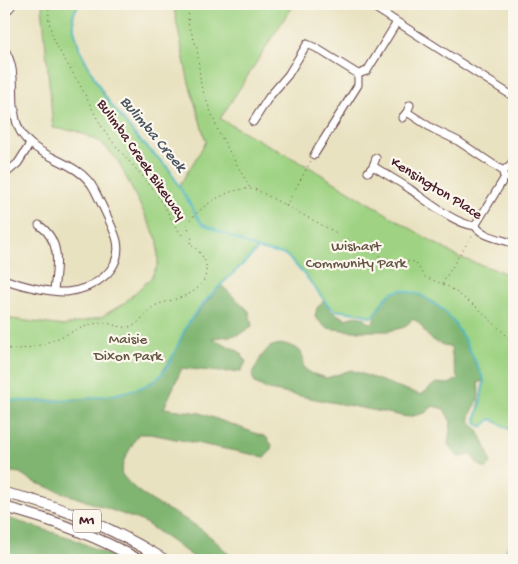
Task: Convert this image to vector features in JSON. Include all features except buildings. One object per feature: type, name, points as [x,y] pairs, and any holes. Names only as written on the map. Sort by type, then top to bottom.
[{"type":"highway","name":"M1","points":[[4,493],[57,509],[103,527],[165,560]]},
{"type":"highway","name":"M1","points":[[4,507],[39,517],[89,536],[139,560]]},
{"type":"street","points":[[4,15],[13,4]]},
{"type":"street","points":[[369,4],[514,97]]},
{"type":"street","points":[[358,74],[367,71],[397,22]]},
{"type":"street","points":[[254,122],[269,97],[288,76],[307,44],[358,74]]},
{"type":"street","points":[[4,50],[11,64],[15,110],[20,129],[30,144],[82,173],[94,189],[117,240],[117,253],[113,266],[106,276],[79,290],[65,292],[24,286],[4,280]]},
{"type":"street","points":[[314,155],[358,85],[358,74]]},
{"type":"street","points":[[4,111],[15,110]]},
{"type":"street","points":[[406,112],[510,173]]},
{"type":"street","points":[[4,174],[18,163],[30,144]]},
{"type":"street","name":"Kensington Place","points":[[376,158],[371,169],[410,189],[427,203],[458,221],[476,227],[486,236],[514,244]]},
{"type":"street","points":[[476,227],[510,173],[514,159]]},
{"type":"street","points":[[39,225],[44,229],[55,246],[57,263],[54,290]]},
{"type":"path","name":"Bulimba Creek Bikeway","points":[[4,348],[23,349],[38,346],[95,324],[107,323],[128,328],[139,324],[149,309],[194,292],[204,280],[207,264],[205,258],[189,244],[154,191],[118,148],[92,112],[75,76],[56,46],[52,36],[49,14],[50,4]]},
{"type":"path","points":[[189,4],[188,23],[197,48],[198,76],[201,86],[220,133],[250,188],[385,259],[415,262],[425,276],[464,297],[479,309],[508,336],[514,347]]},
{"type":"path","points":[[285,206],[309,167],[314,155]]},
{"type":"path","name":"Bulimba Creek Bikeway","points":[[189,244],[192,241],[187,228],[188,222],[200,210],[220,196],[250,188]]},
{"type":"path","points":[[442,285],[476,227]]},
{"type":"green space","points":[[42,4],[79,4],[74,16],[75,32],[90,70],[125,123],[138,139],[165,165],[179,186],[206,142],[188,79],[173,4],[293,5],[220,119],[309,167],[458,257],[514,276],[514,432],[491,419],[482,427],[477,424],[477,414],[483,386],[482,376],[453,321],[385,299],[374,316],[369,317],[363,314],[334,310],[286,255],[258,249],[203,303],[188,323],[164,371],[147,385],[108,396],[62,400],[4,400],[4,318],[64,326],[101,317],[123,304],[151,278],[158,264],[158,241],[118,161],[101,142],[76,131],[53,128]]},
{"type":"green space","points":[[221,285],[249,311],[252,326],[238,335],[212,338],[240,352],[246,362],[241,371],[221,372],[182,368],[164,408],[200,413],[266,437],[272,445],[270,452],[265,457],[151,434],[138,434],[124,460],[121,473],[144,496],[193,524],[234,560],[198,560],[144,522],[34,482],[20,473],[4,471],[4,400],[52,401],[101,397],[140,388],[159,377],[175,352],[188,324]]},
{"type":"green space","points":[[402,290],[420,295],[432,301],[443,310],[452,320],[473,356],[484,380],[478,383],[477,403],[470,419],[480,434],[489,456],[491,464],[486,469],[478,464],[471,455],[458,457],[448,444],[451,422],[444,409],[433,406],[425,413],[408,417],[269,390],[255,383],[252,375],[262,356],[269,348],[283,344],[301,352],[303,367],[310,373],[327,378],[351,370],[421,395],[436,383],[449,384],[458,379],[451,348],[429,337],[415,320],[412,319],[405,327],[389,331],[351,331],[326,328],[315,317],[317,308],[324,300],[331,311],[346,319],[360,317],[372,323],[386,297],[393,292]]},
{"type":"green space","points":[[4,517],[71,538],[120,560],[4,560]]},
{"type":"waterway","name":"Bulimba Creek","points":[[79,4],[73,15],[74,29],[80,50],[103,94],[135,135],[169,169],[201,223],[258,249],[286,255],[334,310],[363,314],[369,317],[374,316],[385,299],[393,292],[402,290],[421,295],[442,309],[453,321],[466,342],[484,380],[480,406],[476,417],[477,424],[482,427],[491,419],[514,432],[514,438]]},
{"type":"waterway","name":"Bulimba Creek","points":[[4,400],[47,401],[93,398],[124,392],[150,383],[159,377],[168,365],[184,330],[203,303],[258,249]]},
{"type":"waterway","name":"Bulimba Creek","points":[[514,444],[510,456],[511,475],[514,479]]},
{"type":"waterway","name":"Bulimba Creek","points":[[505,560],[505,553],[514,536]]},
{"type":"park label","name":"Wishart Community Park","points":[[356,256]]},
{"type":"park label","name":"Maisie Dixon Park","points":[[128,348]]}]
